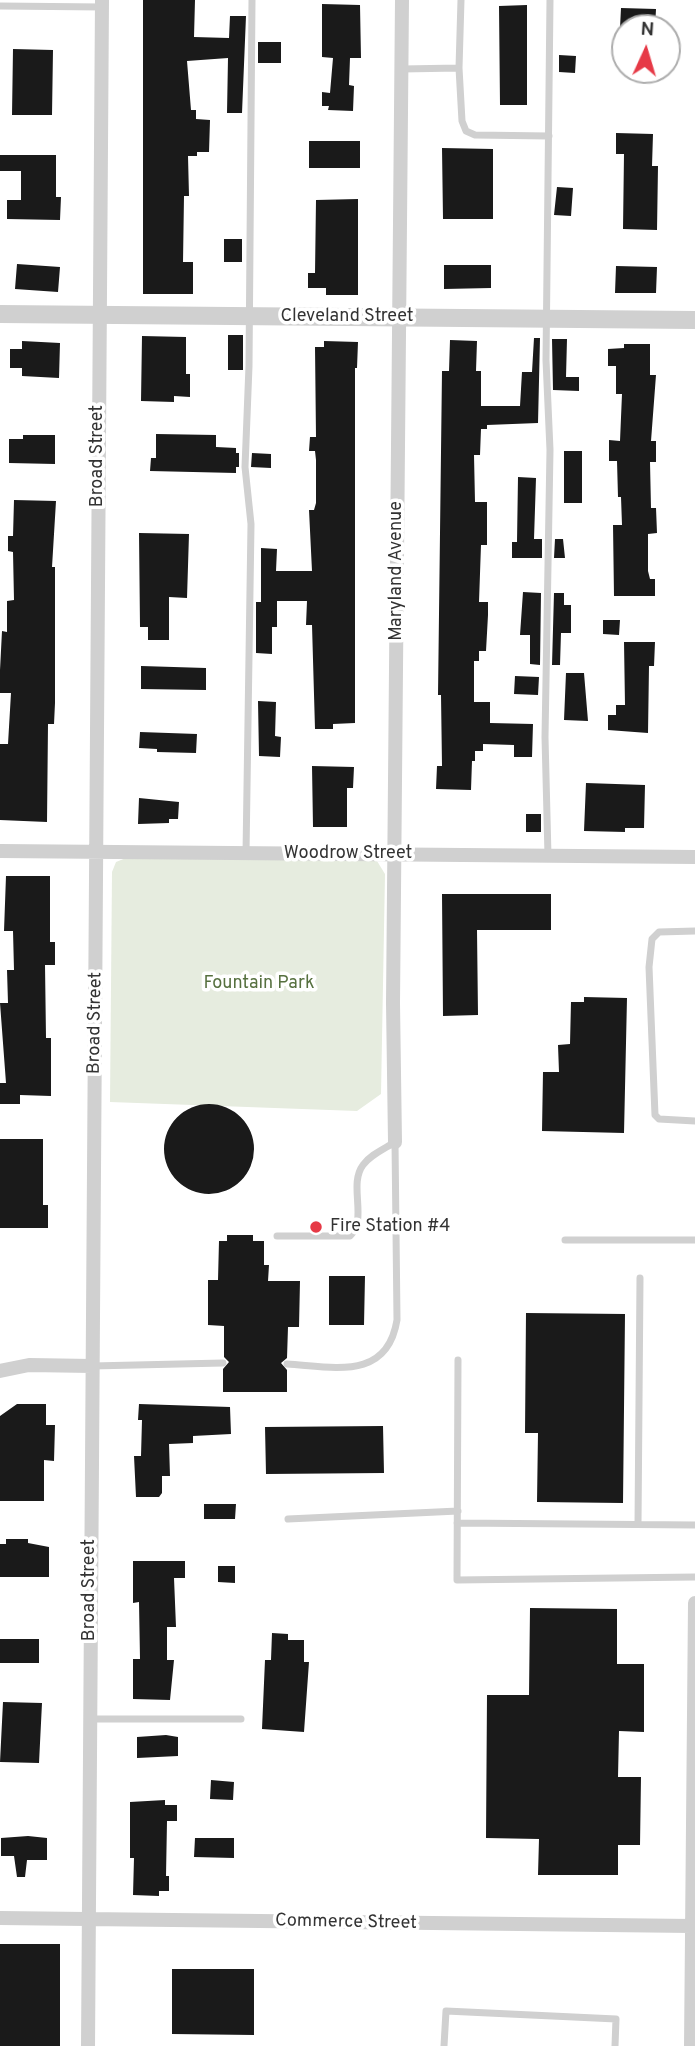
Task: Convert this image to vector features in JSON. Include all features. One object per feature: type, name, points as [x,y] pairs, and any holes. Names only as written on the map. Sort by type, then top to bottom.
[{"type":"street","name":"Maryland Avenue","points":[[395,1142],[394,854],[402,0]]},
{"type":"street","name":"Broad Street","points":[[88,2046],[102,4]]},
{"type":"street","name":"Cleveland Street","points":[[0,314],[695,320]]},
{"type":"street","name":"Woodrow Street","points":[[0,851],[695,857]]},
{"type":"street","points":[[0,1371],[29,1365],[92,1366]]},
{"type":"street","points":[[691,2046],[695,1603]]},
{"type":"street","name":"Commerce Street","points":[[0,1918],[692,1926]]},
{"type":"lane","points":[[246,853],[251,524],[245,467],[252,0]]},
{"type":"lane","points":[[461,0],[459,68],[462,121],[466,131],[475,135],[549,136]]},
{"type":"lane","points":[[548,856],[545,737],[550,450],[547,319],[550,0]]},
{"type":"lane","points":[[0,6],[102,4]]},
{"type":"lane","points":[[401,69],[459,68]]},
{"type":"lane","points":[[695,931],[659,932],[652,939],[649,967],[654,1115],[659,1119],[695,1121]]},
{"type":"lane","points":[[277,1236],[350,1236],[357,1224],[359,1172],[369,1159],[395,1142]]},
{"type":"lane","points":[[287,1364],[358,1366],[374,1361],[386,1350],[395,1336],[395,1142]]},
{"type":"lane","points":[[565,1240],[695,1240]]},
{"type":"lane","points":[[638,1524],[640,1278]]},
{"type":"lane","points":[[458,1360],[457,1580],[695,1577]]},
{"type":"lane","points":[[92,1366],[223,1363]]},
{"type":"lane","points":[[288,1519],[458,1511]]},
{"type":"lane","points":[[457,1523],[695,1525]]},
{"type":"lane","points":[[90,1719],[241,1719]]},
{"type":"lane","points":[[444,2046],[446,2011],[616,2019],[615,2046]]},
{"type":"green space","name":"Fountain Park","points":[[126,858],[377,861],[385,874],[381,1094],[357,1111],[110,1102],[112,872],[116,862]]},
{"type":"building","points":[[143,0],[195,0],[194,37],[229,38],[230,16],[246,16],[242,113],[227,113],[228,58],[187,61],[191,110],[196,110],[196,119],[210,120],[209,152],[197,152],[197,156],[188,156],[189,196],[184,196],[183,262],[193,262],[193,294],[143,294]]},
{"type":"building","points":[[322,4],[360,5],[361,58],[350,58],[349,85],[354,86],[353,111],[328,110],[329,106],[322,106],[322,92],[330,93],[333,58],[322,57]]},
{"type":"building","points":[[527,5],[527,105],[500,105],[499,6]]},
{"type":"building","points":[[621,8],[656,9],[656,14],[621,14]]},
{"type":"building","points":[[258,42],[281,42],[281,63],[258,63]]},
{"type":"building","points":[[13,49],[53,50],[52,115],[12,115]]},
{"type":"building","points":[[559,55],[576,56],[575,73],[559,72]]},
{"type":"building","points":[[616,133],[653,134],[652,166],[658,166],[657,230],[623,229],[624,154],[616,154]]},
{"type":"building","points":[[309,141],[360,141],[360,168],[309,168]]},
{"type":"building","points":[[442,148],[493,149],[493,219],[443,219]]},
{"type":"building","points":[[0,155],[56,155],[56,197],[61,197],[60,220],[7,219],[7,200],[21,200],[21,171],[0,171]]},
{"type":"building","points":[[557,187],[573,188],[571,216],[554,215]]},
{"type":"building","points":[[358,199],[358,295],[326,295],[326,288],[308,288],[308,273],[315,273],[316,200]]},
{"type":"building","points":[[224,239],[242,239],[242,262],[224,262]]},
{"type":"building","points":[[17,264],[60,267],[58,292],[15,289]]},
{"type":"building","points":[[444,265],[491,265],[491,288],[444,289]]},
{"type":"building","points":[[616,266],[657,267],[656,293],[615,293]]},
{"type":"building","points":[[228,335],[243,335],[243,370],[228,370]]},
{"type":"building","points":[[142,336],[186,337],[186,374],[190,374],[190,397],[174,396],[174,402],[141,401]]},
{"type":"building","points":[[534,338],[540,338],[538,423],[487,425],[487,429],[481,429],[480,455],[474,455],[475,502],[487,502],[487,545],[481,545],[479,602],[488,602],[488,615],[486,651],[479,651],[479,661],[474,661],[474,702],[490,702],[490,723],[533,724],[532,757],[514,757],[514,745],[483,744],[483,751],[475,751],[475,761],[472,761],[471,790],[436,789],[437,766],[442,766],[441,695],[438,695],[442,371],[449,371],[450,340],[477,341],[476,371],[481,371],[481,406],[520,406],[522,372],[532,372]]},
{"type":"building","points":[[552,339],[567,339],[566,377],[579,377],[579,391],[553,390]]},
{"type":"building","points":[[22,341],[60,343],[59,378],[22,376],[22,368],[10,368],[10,349],[22,349]]},
{"type":"building","points":[[324,341],[358,342],[355,368],[355,723],[333,724],[333,729],[315,729],[312,625],[306,625],[307,601],[277,601],[277,627],[272,627],[272,654],[256,653],[256,602],[261,602],[261,548],[277,549],[276,571],[312,571],[309,510],[314,510],[316,503],[316,460],[315,451],[309,451],[310,437],[316,437],[315,347],[324,347]]},
{"type":"building","points":[[624,344],[650,344],[650,375],[656,375],[651,441],[656,441],[656,462],[650,462],[651,508],[656,508],[657,533],[648,534],[648,571],[650,579],[655,579],[655,596],[614,596],[613,525],[622,525],[617,461],[609,461],[609,440],[620,441],[622,394],[616,394],[616,366],[608,366],[608,349],[624,348]]},
{"type":"building","points":[[156,434],[216,435],[216,447],[236,448],[236,453],[239,453],[239,467],[236,467],[236,473],[150,471],[151,458],[156,458]]},
{"type":"building","points":[[23,435],[55,435],[55,464],[9,463],[9,439],[23,439]]},
{"type":"building","points":[[564,451],[582,451],[582,503],[564,503]]},
{"type":"building","points":[[252,453],[271,454],[271,468],[251,467]]},
{"type":"building","points":[[518,477],[536,478],[534,539],[542,539],[542,558],[512,558],[512,542],[517,542]]},
{"type":"building","points":[[14,500],[56,501],[52,567],[55,567],[55,703],[54,724],[48,724],[47,822],[0,820],[0,744],[8,744],[11,693],[0,693],[0,670],[2,631],[7,632],[7,601],[14,600],[13,552],[8,551],[8,536],[13,536]]},
{"type":"building","points":[[139,533],[189,534],[187,598],[169,597],[169,640],[148,640],[148,627],[140,627]]},
{"type":"building","points":[[555,539],[563,539],[565,558],[554,558]]},
{"type":"building","points":[[523,592],[541,593],[540,665],[530,664],[530,635],[520,635]]},
{"type":"building","points":[[554,593],[564,593],[564,605],[571,605],[571,633],[561,633],[560,665],[552,665]]},
{"type":"building","points":[[603,620],[620,620],[619,635],[603,634]]},
{"type":"building","points":[[624,642],[655,642],[654,666],[649,666],[648,733],[608,730],[608,715],[616,715],[616,705],[625,705]]},
{"type":"building","points":[[141,666],[206,668],[206,690],[141,689]]},
{"type":"building","points":[[566,673],[584,673],[588,721],[564,720]]},
{"type":"building","points":[[515,676],[539,677],[538,695],[514,694]]},
{"type":"building","points":[[258,701],[276,702],[275,736],[281,737],[280,757],[259,756]]},
{"type":"building","points":[[140,732],[197,734],[196,753],[157,752],[157,749],[139,748]]},
{"type":"building","points":[[312,766],[354,767],[353,788],[347,788],[347,827],[313,827]]},
{"type":"building","points":[[586,783],[645,785],[644,828],[625,828],[625,832],[584,831]]},
{"type":"building","points":[[139,798],[179,802],[178,819],[169,819],[169,823],[138,824]]},
{"type":"building","points":[[526,814],[541,814],[541,832],[526,832]]},
{"type":"building","points":[[6,876],[50,876],[50,942],[55,942],[55,965],[45,965],[46,1038],[51,1038],[51,1096],[20,1095],[20,1104],[0,1104],[0,1083],[6,1083],[0,1003],[8,1003],[7,970],[14,970],[13,931],[4,931]]},
{"type":"building","points":[[442,894],[551,894],[551,930],[477,930],[478,1015],[443,1016]]},
{"type":"building","points":[[584,997],[627,998],[624,1133],[542,1131],[543,1072],[559,1072],[558,1045],[570,1044],[571,1002],[584,1002]]},
{"type":"building","points":[[209,1104],[226,1107],[241,1117],[251,1132],[254,1149],[251,1166],[241,1181],[226,1191],[209,1194],[192,1191],[177,1181],[167,1166],[164,1149],[167,1132],[177,1117],[192,1107]]},
{"type":"building","points":[[0,1139],[43,1139],[43,1205],[48,1205],[48,1228],[0,1228]]},
{"type":"building","points":[[227,1235],[253,1235],[253,1241],[264,1241],[264,1265],[269,1265],[268,1281],[300,1281],[299,1327],[288,1327],[287,1358],[281,1363],[287,1370],[287,1392],[223,1392],[223,1369],[229,1362],[224,1357],[224,1326],[208,1325],[208,1280],[218,1280],[219,1241],[227,1241]]},
{"type":"building","points":[[329,1276],[365,1276],[364,1325],[329,1325]]},
{"type":"building","points":[[526,1313],[625,1314],[623,1503],[537,1502],[538,1433],[525,1433]]},
{"type":"building","points":[[17,1404],[46,1404],[46,1425],[55,1425],[54,1461],[44,1460],[44,1501],[0,1501],[0,1416]]},
{"type":"building","points":[[139,1404],[230,1407],[231,1434],[193,1436],[193,1443],[169,1444],[170,1476],[162,1476],[162,1493],[159,1497],[136,1497],[134,1456],[141,1456],[142,1420],[138,1420]]},
{"type":"building","points":[[383,1426],[384,1473],[266,1474],[265,1427]]},
{"type":"building","points":[[204,1504],[236,1504],[235,1519],[204,1519]]},
{"type":"building","points":[[6,1539],[28,1539],[28,1543],[49,1547],[49,1577],[0,1577],[0,1544],[6,1544]]},
{"type":"building","points":[[133,1561],[185,1561],[185,1578],[174,1578],[176,1627],[167,1627],[167,1660],[174,1660],[170,1700],[133,1699],[133,1659],[140,1659],[139,1602],[133,1603]]},
{"type":"building","points":[[218,1566],[235,1566],[235,1583],[218,1582]]},
{"type":"building","points":[[530,1608],[617,1609],[617,1664],[644,1664],[644,1732],[619,1731],[618,1777],[641,1777],[640,1845],[618,1845],[618,1875],[538,1875],[539,1839],[486,1838],[487,1695],[529,1695]]},
{"type":"building","points":[[272,1633],[288,1634],[288,1640],[304,1640],[304,1662],[309,1662],[304,1732],[262,1729],[265,1660],[271,1660]]},
{"type":"building","points":[[0,1639],[39,1639],[39,1663],[0,1663]]},
{"type":"building","points":[[3,1702],[42,1703],[39,1763],[0,1762]]},
{"type":"building","points":[[137,1737],[178,1737],[178,1756],[137,1758]]},
{"type":"building","points":[[211,1780],[234,1782],[233,1800],[210,1799]]},
{"type":"building","points":[[165,1800],[165,1805],[177,1805],[177,1821],[167,1821],[166,1876],[169,1876],[169,1891],[159,1891],[159,1896],[133,1895],[134,1858],[130,1858],[130,1802]]},
{"type":"building","points":[[1,1838],[47,1838],[47,1860],[27,1860],[25,1877],[17,1877],[14,1856],[1,1856]]},
{"type":"building","points":[[195,1838],[234,1838],[234,1858],[194,1857]]},
{"type":"building","points":[[0,1944],[60,1944],[60,2046],[0,2046]]},
{"type":"building","points":[[172,1969],[254,1969],[254,2035],[172,2034]]},
{"type":"place","name":"Fire Station #4","points":[[316,1227]]}]
